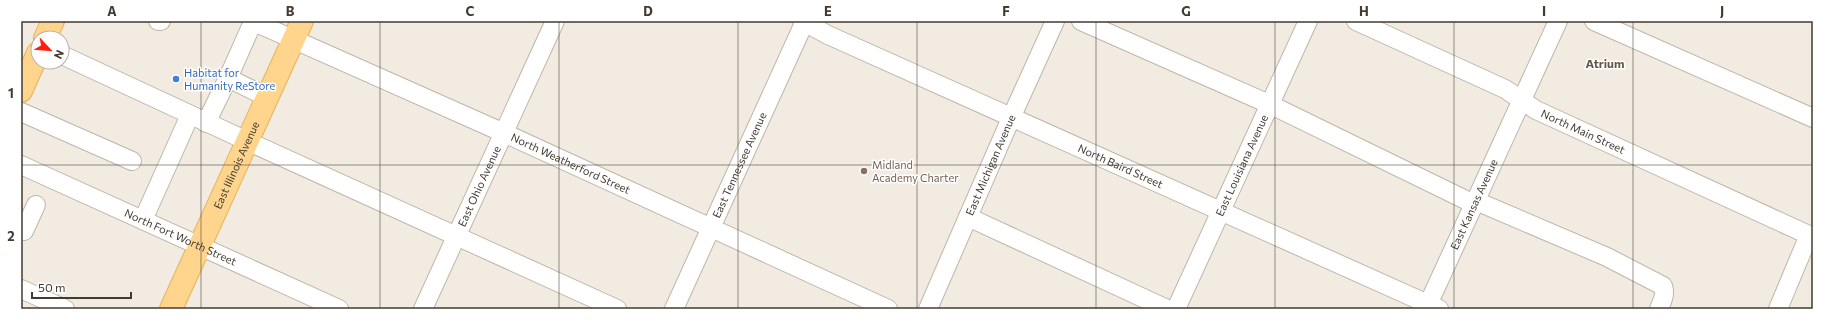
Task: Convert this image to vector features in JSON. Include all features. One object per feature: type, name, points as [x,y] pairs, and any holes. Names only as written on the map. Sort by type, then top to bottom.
[{"type":"main road","name":"East Illinois Avenue","points":[[171,309],[302,21]]},
{"type":"main road","points":[[21,91],[30,70]]},
{"type":"street","points":[[158,21],[162,21]]},
{"type":"street","points":[[142,220],[198,119],[228,78],[252,21]]},
{"type":"street","name":"North Weatherford Street","points":[[252,21],[293,41],[504,133],[888,309]]},
{"type":"street","name":"East Ohio Avenue","points":[[423,309],[555,21]]},
{"type":"street","name":"North Baird Street","points":[[804,21],[828,35],[1431,307]]},
{"type":"street","name":"East Tennessee Avenue","points":[[674,309],[804,21]]},
{"type":"street","name":"East Michigan Avenue","points":[[928,309],[1055,21]]},
{"type":"street","points":[[1081,21],[1269,104],[1475,202],[1607,257],[1663,286],[1665,291],[1664,298],[1659,309]]},
{"type":"street","name":"East Louisiana Avenue","points":[[1176,309],[1308,21]]},
{"type":"street","name":"North Main Street","points":[[1356,21],[1505,89],[1536,110],[1811,236]]},
{"type":"street","name":"East Kansas Avenue","points":[[1431,307],[1475,202],[1558,21]]},
{"type":"street","points":[[1594,21],[1813,118]]},
{"type":"street","points":[[70,59],[198,119],[617,309]]},
{"type":"street","points":[[228,78],[267,97]]},
{"type":"street","points":[[21,112],[132,161]]},
{"type":"street","name":"North Fort Worth Street","points":[[21,165],[339,309]]},
{"type":"street","points":[[21,230],[24,231],[49,178]]},
{"type":"street","points":[[968,217],[1166,309]]},
{"type":"street","points":[[1778,309],[1811,236]]},
{"type":"street","points":[[21,289],[65,309]]},
{"type":"place","name":"Habitat for Humanity ReStore","points":[[176,79]]},
{"type":"place","name":"Midland Academy Charter","points":[[864,171]]},
{"type":"district","name":"Atrium","points":[[1605,64]]}]
